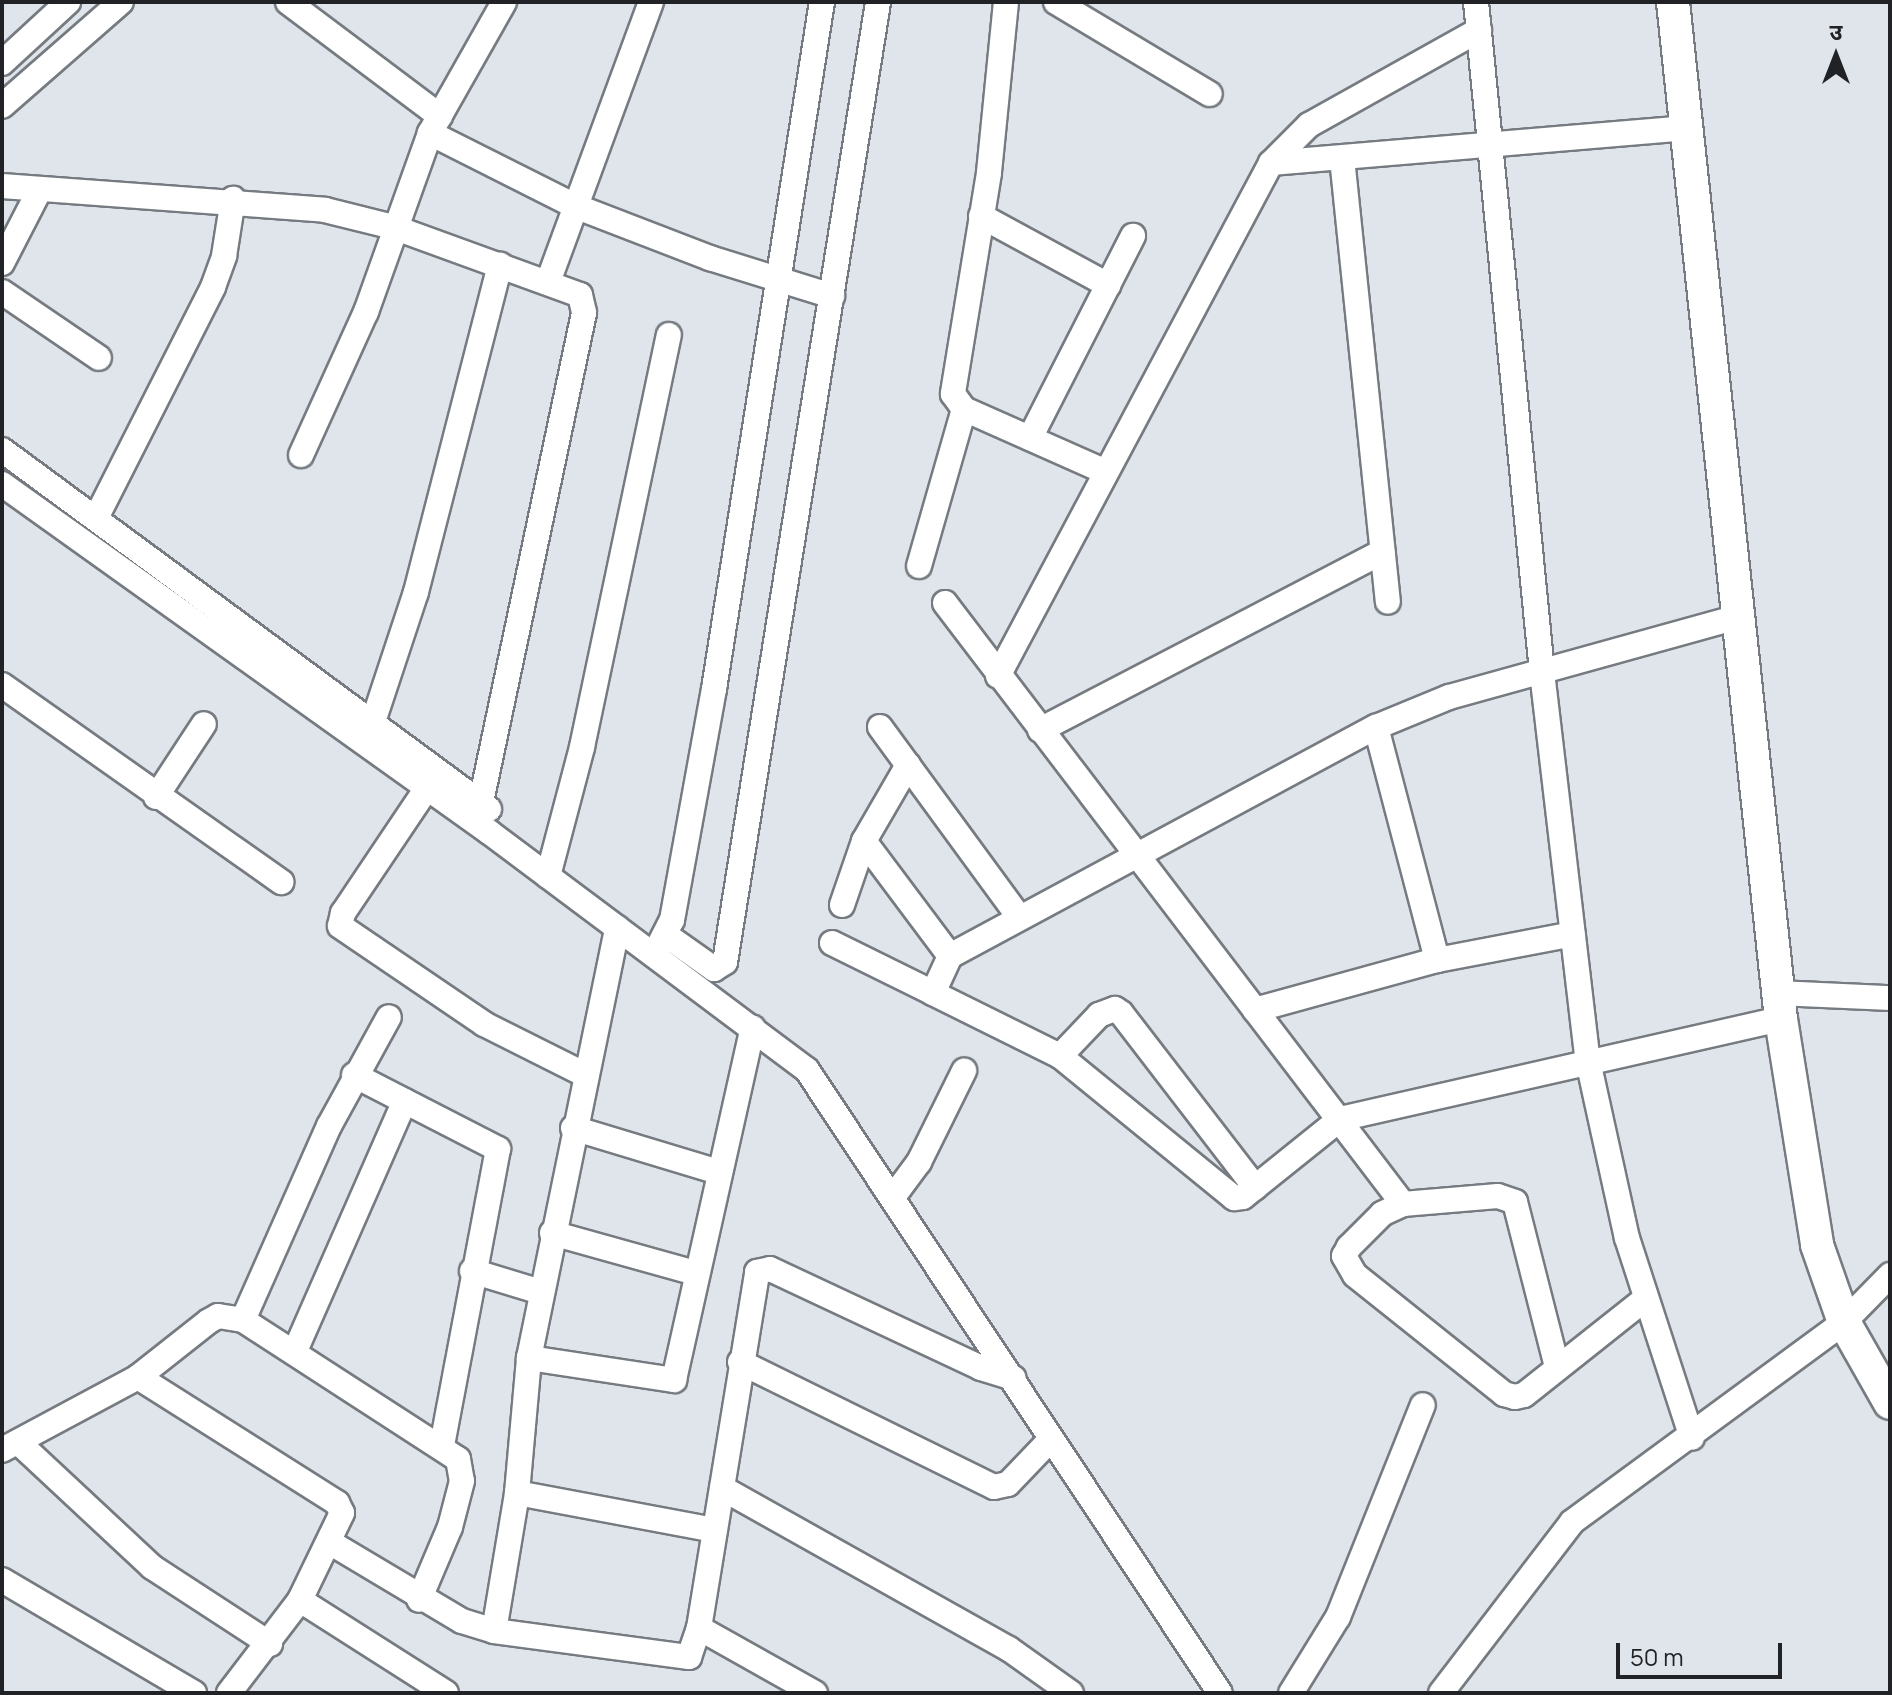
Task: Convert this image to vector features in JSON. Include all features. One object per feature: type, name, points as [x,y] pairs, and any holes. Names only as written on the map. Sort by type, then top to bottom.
[{"type":"street","points":[[2,63],[68,2]]},
{"type":"street","points":[[2,106],[121,2]]},
{"type":"street","points":[[288,2],[435,125],[575,206],[776,280],[832,296]]},
{"type":"street","points":[[301,455],[366,312],[393,227],[435,125],[504,2]]},
{"type":"street","points":[[548,282],[651,2]]},
{"type":"street","points":[[660,945],[714,689],[822,2]]},
{"type":"street","points":[[2,484],[489,832],[617,928],[714,969],[725,962],[878,2]]},
{"type":"street","points":[[1006,2],[981,216],[953,394],[964,409],[1106,472]]},
{"type":"street","points":[[1056,2],[1210,94]]},
{"type":"street","points":[[1476,2],[1542,672],[1588,1061],[1644,1300],[1692,1438]]},
{"type":"street","points":[[1673,2],[1734,618],[1779,1006],[1817,1245],[1844,1322],[1890,1403]]},
{"type":"street","points":[[998,676],[1271,163],[1309,125],[1479,30]]},
{"type":"street","points":[[1271,163],[1685,128]]},
{"type":"street","points":[[1342,158],[1388,602]]},
{"type":"street","points":[[2,186],[39,191],[233,199],[325,210],[393,227],[580,295],[584,313],[482,799]]},
{"type":"street","points":[[2,263],[39,191]]},
{"type":"street","points":[[96,518],[213,287],[233,199]]},
{"type":"street","points":[[981,216],[1108,285]]},
{"type":"street","points":[[1030,438],[1133,236]]},
{"type":"street","points":[[373,722],[416,592],[500,265]]},
{"type":"street","points":[[2,292],[99,358]]},
{"type":"street","points":[[548,876],[582,747],[669,335]]},
{"type":"street","points":[[919,566],[964,409]]},
{"type":"street","points":[[2,450],[482,799],[492,818],[489,832]]},
{"type":"street","points":[[1040,730],[1382,552]]},
{"type":"street","points":[[945,603],[1403,1204]]},
{"type":"street","points":[[933,993],[950,956],[1376,727],[1449,697],[1734,618]]},
{"type":"street","points":[[2,685],[156,797],[281,882]]},
{"type":"street","points":[[156,797],[204,724]]},
{"type":"street","points":[[880,727],[1019,917]]},
{"type":"street","points":[[1376,727],[1437,960]]},
{"type":"street","points":[[842,905],[864,841],[908,765]]},
{"type":"street","points":[[427,788],[343,913],[340,926],[484,1024],[586,1075]]},
{"type":"street","points":[[864,841],[950,956]]},
{"type":"street","points":[[494,1631],[517,1493],[529,1358],[573,1128],[617,928]]},
{"type":"street","points":[[1255,1010],[1437,960],[1573,934]]},
{"type":"street","points":[[832,943],[1060,1056],[1226,1195],[1243,1197],[1340,1119],[1588,1061],[1779,1006],[1890,998]]},
{"type":"street","points":[[660,945],[753,1028],[807,1070],[1220,1693]]},
{"type":"street","points":[[1060,1056],[1099,1015],[1115,1009],[1121,1013],[1255,1187]]},
{"type":"street","points":[[243,1320],[354,1075],[389,1017]]},
{"type":"street","points":[[529,1358],[674,1380],[695,1273],[753,1028]]},
{"type":"street","points":[[893,1197],[919,1162],[964,1071]]},
{"type":"street","points":[[354,1075],[498,1149],[472,1271],[442,1445]]},
{"type":"street","points":[[295,1351],[405,1101]]},
{"type":"street","points":[[573,1128],[719,1172]]},
{"type":"street","points":[[1557,1367],[1515,1202],[1498,1196],[1403,1204],[1382,1214],[1344,1256],[1355,1275],[1504,1394],[1524,1395],[1644,1300]]},
{"type":"street","points":[[552,1233],[695,1273]]},
{"type":"street","points":[[331,1543],[419,1600],[494,1631],[682,1658],[694,1652],[699,1628],[753,1279],[762,1268],[981,1368],[1014,1378]]},
{"type":"street","points":[[472,1271],[541,1292]]},
{"type":"street","points":[[1441,1693],[1572,1522],[1692,1438],[1844,1322],[1890,1275]]},
{"type":"street","points":[[270,1644],[152,1567],[10,1446],[138,1377],[218,1316],[243,1320],[442,1445],[458,1459],[462,1481],[419,1600]]},
{"type":"street","points":[[740,1362],[994,1487],[1008,1484],[1051,1439]]},
{"type":"street","points":[[138,1377],[337,1503],[342,1522],[300,1600],[270,1644],[229,1693]]},
{"type":"street","points":[[1291,1693],[1338,1617],[1423,1405]]},
{"type":"street","points":[[722,1488],[984,1635],[1071,1693]]},
{"type":"street","points":[[517,1493],[715,1530]]},
{"type":"street","points":[[2,1580],[194,1693]]},
{"type":"street","points":[[300,1600],[446,1693]]},
{"type":"street","points":[[699,1628],[815,1693]]}]
